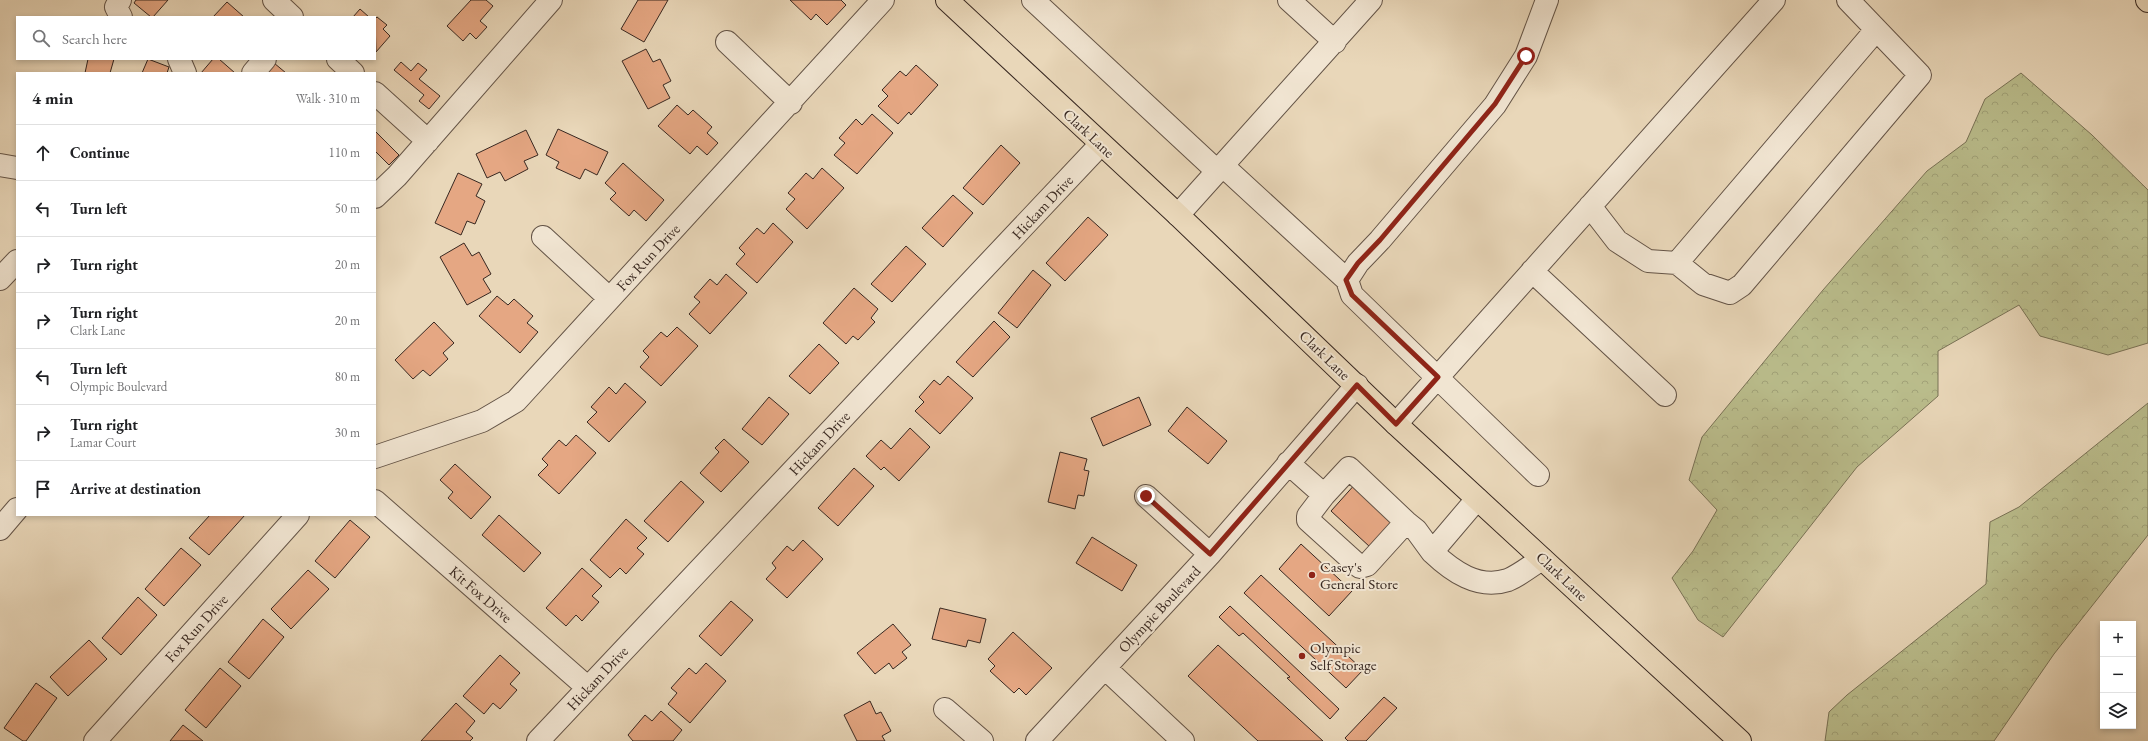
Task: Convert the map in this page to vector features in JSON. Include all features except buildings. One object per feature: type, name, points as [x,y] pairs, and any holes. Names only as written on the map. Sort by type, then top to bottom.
[{"type":"main road","name":"Clark Lane","points":[[947,0],[1178,215],[1396,424],[1740,741]]},
{"type":"street","points":[[120,0],[116,7],[120,16]]},
{"type":"street","points":[[274,0],[291,16]]},
{"type":"street","points":[[376,196],[397,176],[551,0]]},
{"type":"street","name":"Fox Run Drive","points":[[376,457],[482,421],[516,401],[883,0]]},
{"type":"street","points":[[1033,0],[1219,168],[1346,280],[1352,295],[1538,475]]},
{"type":"street","points":[[1289,0],[1335,42]]},
{"type":"street","points":[[1178,215],[1219,168],[1335,42],[1371,0]]},
{"type":"street","points":[[1346,280],[1358,263],[1380,240],[1495,104],[1526,56],[1547,0]]},
{"type":"street","points":[[1396,424],[1774,0]]},
{"type":"street","points":[[1590,206],[1617,241],[1648,261],[1677,263],[1703,284],[1730,293],[1742,284],[1920,75],[1848,0]]},
{"type":"street","points":[[1677,263],[1876,30]]},
{"type":"street","points":[[727,42],[791,102]]},
{"type":"street","points":[[179,60],[185,72]]},
{"type":"street","points":[[254,72],[264,60]]},
{"type":"street","points":[[339,60],[352,72]]},
{"type":"street","points":[[376,94],[428,141]]},
{"type":"street","name":"Hickam Drive","points":[[538,741],[587,687],[1101,144]]},
{"type":"street","points":[[0,165],[16,168]]},
{"type":"street","points":[[543,237],[609,298]]},
{"type":"street","points":[[0,279],[16,262]]},
{"type":"street","points":[[1532,271],[1666,395]]},
{"type":"street","name":"Olympic Boulevard","points":[[1038,741],[1210,554],[1357,385]]},
{"type":"street","points":[[1288,463],[1324,496]]},
{"type":"street","points":[[1406,522],[1367,565],[1360,567],[1308,520],[1308,516],[1349,468],[1416,530],[1432,552],[1452,570],[1482,583],[1508,580],[1542,559]]},
{"type":"street","points":[[1146,496],[1210,554]]},
{"type":"street","points":[[1432,552],[1477,498]]},
{"type":"street","name":"Kit Fox Drive","points":[[376,502],[587,687]]},
{"type":"street","points":[[0,529],[16,511]]},
{"type":"street","name":"Fox Run Drive","points":[[95,741],[297,516]]},
{"type":"street","points":[[1105,668],[1183,741]]},
{"type":"street","points":[[945,709],[982,741]]},
{"type":"green space","points":[[2021,73],[2092,135],[2148,190],[2148,343],[2108,355],[2040,336],[2019,305],[1938,351],[1938,396],[1857,467],[1723,637],[1698,620],[1672,578],[1693,551],[1717,510],[1689,480],[1702,437],[1823,290],[1927,171],[1966,142],[1985,99]]},
{"type":"green space","points":[[2148,403],[2148,535],[2054,654],[1994,741],[1825,741],[1829,712],[1847,695],[1986,584],[1990,522],[2019,507]]},
{"type":"place","name":"Casey's General Store","points":[[1312,575]]},
{"type":"place","name":"Olympic Self Storage","points":[[1302,656]]},
{"type":"route","points":[[1146,496],[1210,554],[1357,385],[1396,424],[1438,377],[1352,295],[1346,280],[1358,263],[1380,240],[1495,104],[1526,56]]}]
